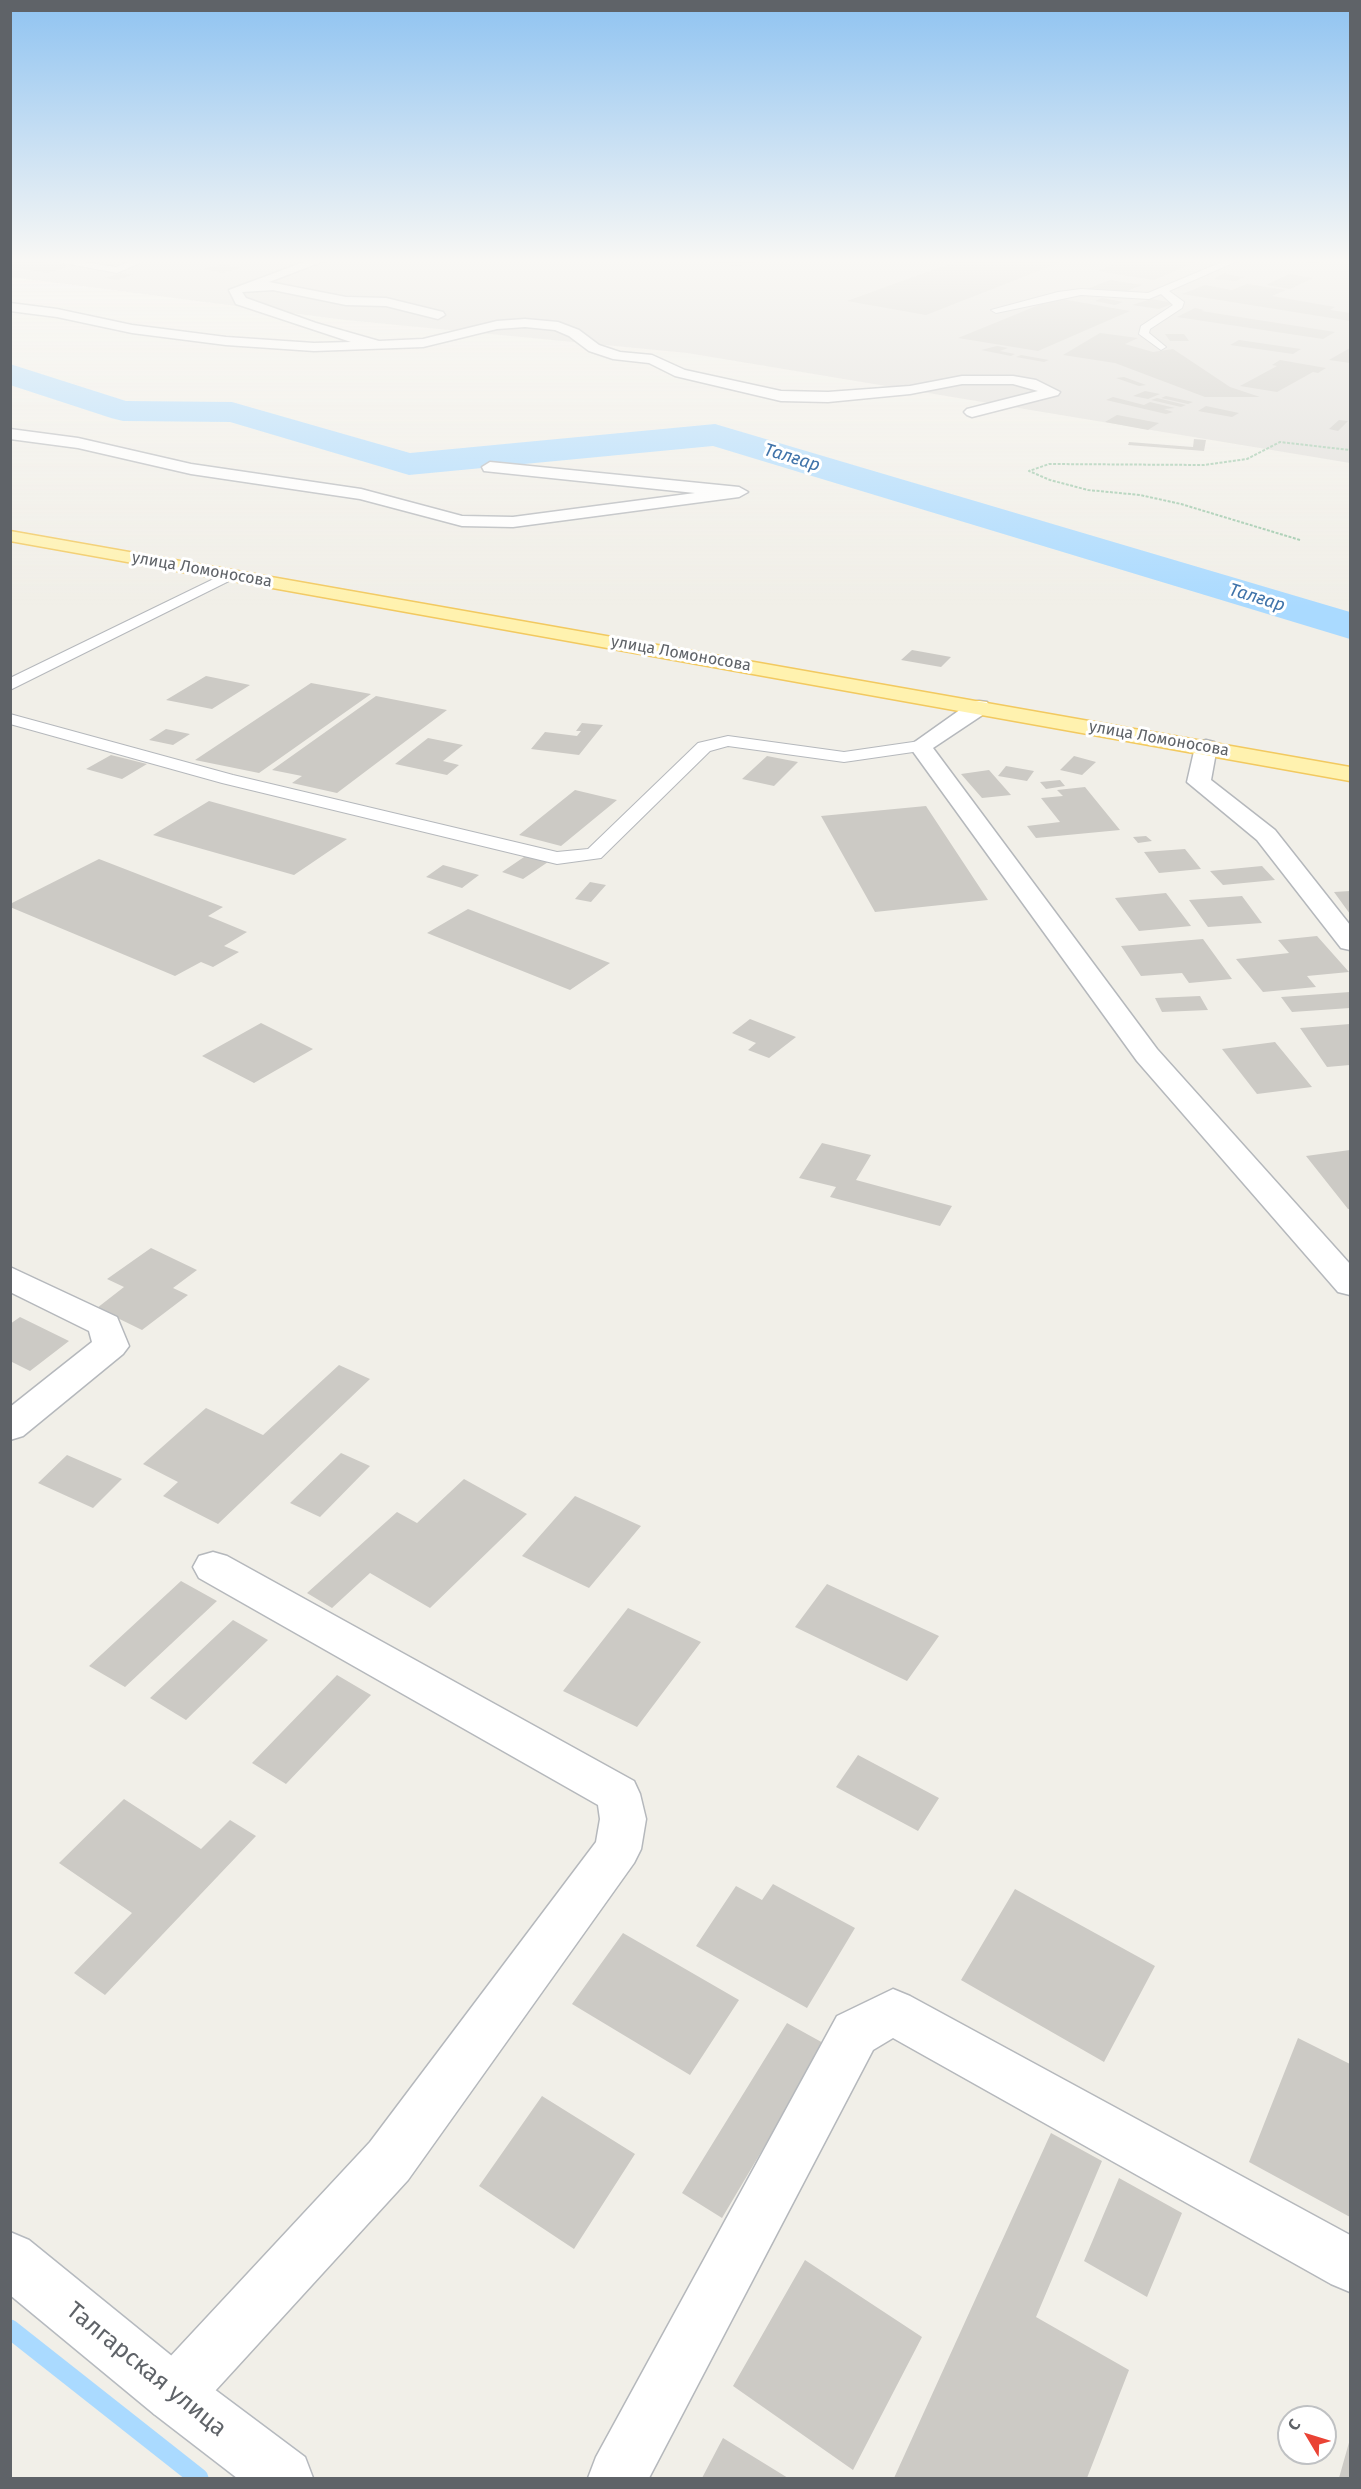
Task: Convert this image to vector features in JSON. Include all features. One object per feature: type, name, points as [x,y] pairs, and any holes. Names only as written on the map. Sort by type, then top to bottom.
[{"type":"main road","name":"улица Ломоносова","points":[[10,536],[1350,774]]},
{"type":"street","points":[[689,375],[781,396],[828,397],[898,391],[962,380],[1013,380],[1031,383],[1053,392],[972,412]]},
{"type":"street","points":[[10,434],[78,443],[191,469],[361,494],[462,521],[513,522],[739,492],[490,467]]},
{"type":"street","points":[[979,707],[920,746],[1147,1055],[1350,1284]]},
{"type":"street","points":[[1206,747],[1199,782],[1266,835],[1350,942]]},
{"type":"street","points":[[10,1278],[105,1325],[111,1346],[10,1427]]},
{"type":"street","points":[[174,2394],[389,2161],[618,1849],[623,1819],[618,1794],[213,1567]]},
{"type":"street","points":[[617,2478],[855,2033],[893,2012],[1350,2265]]},
{"type":"street","name":"Талгарская улица","points":[[10,2259],[174,2394],[284,2478]]},
{"type":"lane","points":[[10,685],[230,575]]},
{"type":"lane","points":[[10,719],[228,779],[557,858],[594,854],[704,747],[728,741],[844,757],[920,746]]},
{"type":"path","points":[[1300,540],[1181,504],[1140,495],[1088,490],[1050,480],[1029,471],[1049,465],[1204,465],[1248,459],[1280,442],[1350,450]]},
{"type":"shaded area","points":[[821,375],[1350,375],[1350,463]]},
{"type":"building","points":[[1147,375],[1212,375],[1230,387],[1260,397],[1205,397]]},
{"type":"building","points":[[1260,375],[1307,375],[1277,392],[1240,386]]},
{"type":"building","points":[[1124,377],[1146,385],[1139,386],[1116,378]]},
{"type":"building","points":[[1145,391],[1160,394],[1148,399],[1133,396]]},
{"type":"building","points":[[1166,396],[1193,402],[1188,404],[1161,398]]},
{"type":"building","points":[[1113,397],[1144,405],[1150,402],[1175,408],[1164,409],[1173,412],[1166,414],[1106,400]]},
{"type":"building","points":[[1157,398],[1186,405],[1181,407],[1151,400]]},
{"type":"building","points":[[1206,406],[1239,413],[1232,417],[1198,411]]},
{"type":"building","points":[[1117,415],[1159,423],[1148,430],[1105,422]]},
{"type":"building","points":[[1339,420],[1348,421],[1338,431],[1329,429]]},
{"type":"building","points":[[1194,439],[1206,440],[1204,451],[1128,445],[1129,442],[1193,447]]},
{"type":"building","points":[[912,650],[951,657],[941,667],[901,660]]},
{"type":"building","points":[[206,676],[250,685],[212,709],[166,700]]},
{"type":"building","points":[[311,683],[371,694],[259,773],[195,760]]},
{"type":"building","points":[[376,696],[447,710],[337,793],[292,783],[302,776],[272,770]]},
{"type":"building","points":[[582,723],[603,725],[579,755],[531,749],[545,732],[577,736],[581,731],[576,731]]},
{"type":"building","points":[[166,729],[190,734],[173,745],[149,740]]},
{"type":"building","points":[[428,738],[463,745],[443,761],[459,765],[447,775],[395,764]]},
{"type":"building","points":[[111,755],[147,764],[122,779],[86,769]]},
{"type":"building","points":[[767,756],[798,762],[774,786],[742,779]]},
{"type":"building","points":[[1074,756],[1096,762],[1082,775],[1060,770]]},
{"type":"building","points":[[1006,766],[1034,771],[1027,781],[998,776]]},
{"type":"building","points":[[989,770],[1011,795],[982,798],[961,774]]},
{"type":"building","points":[[1060,780],[1065,786],[1046,789],[1040,782]]},
{"type":"building","points":[[1085,787],[1120,830],[1036,838],[1027,826],[1060,822],[1041,798],[1063,796],[1057,790]]},
{"type":"building","points":[[575,790],[617,800],[561,846],[519,835]]},
{"type":"building","points":[[209,801],[347,839],[294,875],[153,835]]},
{"type":"building","points":[[926,806],[988,900],[875,912],[821,816]]},
{"type":"building","points":[[1146,836],[1152,841],[1138,843],[1133,837]]},
{"type":"building","points":[[1185,849],[1201,869],[1159,873],[1144,852]]},
{"type":"building","points":[[527,855],[548,862],[523,879],[502,872]]},
{"type":"building","points":[[99,859],[223,907],[208,916],[247,932],[224,946],[239,952],[213,967],[201,962],[175,976],[10,907],[10,904]]},
{"type":"building","points":[[443,865],[479,875],[462,888],[426,877]]},
{"type":"building","points":[[1262,866],[1275,880],[1223,885],[1210,871]]},
{"type":"building","points":[[590,882],[606,885],[591,902],[575,899]]},
{"type":"building","points":[[1350,891],[1350,914],[1334,892]]},
{"type":"building","points":[[1166,893],[1191,926],[1139,931],[1115,898]]},
{"type":"building","points":[[1242,896],[1262,923],[1208,927],[1189,900]]},
{"type":"building","points":[[468,909],[610,963],[570,990],[427,933]]},
{"type":"building","points":[[1317,936],[1349,972],[1307,976],[1316,987],[1263,992],[1236,959],[1289,953],[1278,940]]},
{"type":"building","points":[[1203,939],[1232,979],[1189,983],[1182,973],[1141,976],[1121,946]]},
{"type":"building","points":[[1350,992],[1350,1008],[1292,1012],[1281,997]]},
{"type":"building","points":[[1200,996],[1208,1010],[1162,1012],[1155,998]]},
{"type":"building","points":[[750,1019],[796,1037],[769,1058],[748,1050],[756,1043],[732,1033]]},
{"type":"building","points":[[261,1023],[313,1049],[254,1083],[202,1056]]},
{"type":"building","points":[[1350,1024],[1350,1065],[1327,1067],[1300,1028]]},
{"type":"building","points":[[1275,1042],[1312,1087],[1257,1094],[1222,1049]]},
{"type":"building","points":[[822,1143],[871,1155],[856,1180],[952,1206],[940,1226],[830,1197],[836,1187],[799,1178]]},
{"type":"building","points":[[1350,1150],[1350,1209],[1348,1209],[1306,1156]]},
{"type":"building","points":[[151,1248],[197,1270],[173,1288],[188,1295],[142,1330],[97,1308],[124,1287],[107,1279]]},
{"type":"building","points":[[20,1317],[69,1341],[30,1371],[10,1361],[10,1324]]},
{"type":"building","points":[[339,1365],[370,1379],[218,1524],[163,1496],[178,1482],[143,1464],[206,1408],[263,1435]]},
{"type":"building","points":[[341,1453],[370,1466],[320,1517],[290,1503]]},
{"type":"building","points":[[67,1455],[122,1479],[93,1508],[38,1483]]},
{"type":"building","points":[[464,1479],[527,1514],[430,1608],[370,1573],[332,1608],[307,1593],[397,1512],[417,1523]]},
{"type":"building","points":[[575,1496],[641,1526],[589,1588],[522,1556]]},
{"type":"building","points":[[181,1581],[217,1601],[125,1687],[89,1666]]},
{"type":"building","points":[[827,1584],[939,1636],[907,1681],[795,1627]]},
{"type":"building","points":[[628,1608],[701,1642],[637,1727],[563,1691]]},
{"type":"building","points":[[233,1620],[268,1640],[186,1720],[150,1698]]},
{"type":"building","points":[[337,1675],[371,1695],[286,1784],[252,1763]]},
{"type":"building","points":[[858,1755],[939,1798],[918,1831],[836,1787]]},
{"type":"building","points":[[124,1799],[201,1849],[230,1820],[256,1836],[105,1995],[74,1973],[132,1913],[59,1863]]},
{"type":"building","points":[[773,1884],[855,1928],[807,2008],[696,1946],[736,1886],[762,1900]]},
{"type":"building","points":[[1015,1889],[1155,1966],[1104,2062],[961,1980]]},
{"type":"building","points":[[623,1933],[739,2000],[690,2075],[572,2004]]},
{"type":"building","points":[[787,2023],[825,2044],[722,2218],[682,2193]]},
{"type":"building","points":[[1298,2038],[1350,2064],[1350,2217],[1249,2162]]},
{"type":"building","points":[[542,2096],[635,2154],[574,2249],[479,2186]]},
{"type":"building","points":[[1051,2133],[1102,2161],[1036,2317],[1129,2370],[1087,2478],[894,2478]]},
{"type":"building","points":[[1119,2178],[1182,2213],[1147,2297],[1084,2261]]},
{"type":"building","points":[[805,2260],[922,2337],[853,2470],[733,2386]]},
{"type":"building","points":[[723,2438],[788,2478],[702,2478]]},
{"type":"building","points":[[1350,2439],[1350,2478],[1339,2478]]},
{"type":"waterway","name":"Талғар","points":[[14,375],[123,411],[232,412],[409,464],[715,435],[1350,626]]},
{"type":"waterway","points":[[10,2329],[199,2478]]}]
